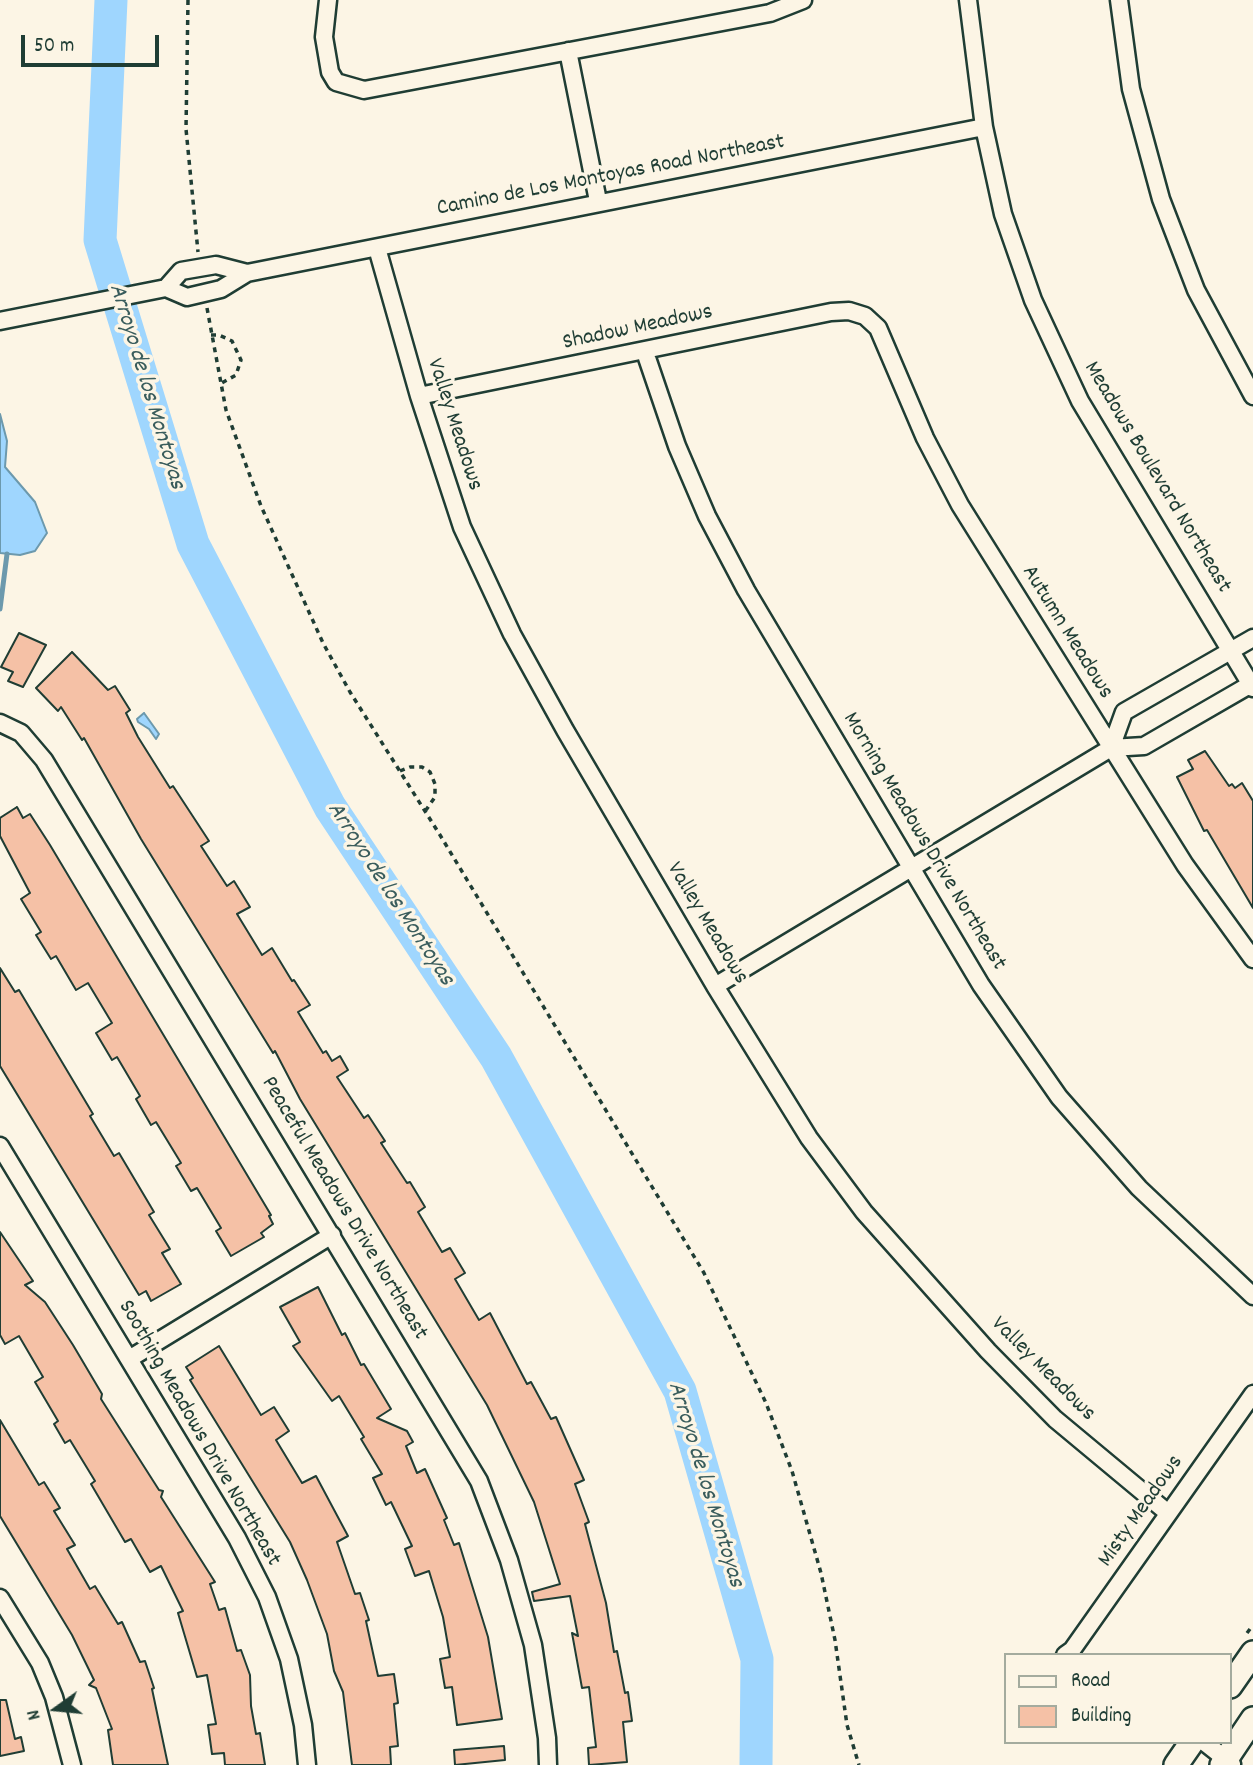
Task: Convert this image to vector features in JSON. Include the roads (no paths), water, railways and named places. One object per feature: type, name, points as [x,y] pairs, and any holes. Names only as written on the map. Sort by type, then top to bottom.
[{"type":"street","points":[[328,0],[325,54],[336,82],[364,90],[769,13],[803,0]]},
{"type":"street","name":"Meadows Boulevard Northeast","points":[[968,0],[984,127],[1003,214],[1029,288],[1080,401],[1252,685]]},
{"type":"street","points":[[1119,0],[1131,89],[1161,199],[1196,290],[1251,389]]},
{"type":"street","points":[[568,51],[598,201]]},
{"type":"street","name":"Camino de Los Montoyas Road Northeast","points":[[0,321],[159,289],[187,297],[221,289],[247,274],[598,201],[984,127]]},
{"type":"street","name":"Valley Meadows","points":[[377,248],[419,396],[461,527],[512,634],[715,986],[809,1138],[864,1212],[988,1350],[1055,1419],[1168,1513]]},
{"type":"street","name":"Camino de Los Montoyas Road Northeast","points":[[159,289],[181,271],[216,265],[247,274]]},
{"type":"street","name":"Shadow Meadows","points":[[419,396],[831,312],[849,311],[865,316]]},
{"type":"street","name":"Autumn Meadows","points":[[865,316],[878,328],[925,438],[960,505],[1185,864],[1253,959]]},
{"type":"street","name":"Morning Meadows Drive Northeast","points":[[645,352],[677,446],[707,516],[746,590],[981,985],[1059,1097],[1139,1188],[1253,1296]]},
{"type":"street","points":[[1111,748],[1124,712],[1253,638]]},
{"type":"street","points":[[715,986],[1111,748],[1144,746],[1252,685]]},
{"type":"street","name":"Peaceful Meadows Drive Northeast","points":[[0,723],[21,733],[44,760],[478,1480],[509,1560],[533,1645],[547,1738],[548,1765]]},
{"type":"street","name":"Soothing Meadows Drive Northeast","points":[[0,1146],[237,1538],[267,1597],[289,1659],[303,1725],[307,1765]]},
{"type":"street","points":[[129,1359],[332,1235]]},
{"type":"street","name":"Misty Meadows","points":[[1068,1653],[1253,1394]]},
{"type":"street","points":[[0,1598],[40,1663],[54,1697],[72,1765]]},
{"type":"street","points":[[1232,1683],[1253,1653]]},
{"type":"street","points":[[1206,1744],[1227,1763],[1253,1720]]},
{"type":"street","points":[[1176,1765],[1191,1744]]},
{"type":"water","points":[[0,414],[7,441],[5,467],[35,502],[47,533],[35,551],[20,555],[0,553]]},
{"type":"water","points":[[144,713],[159,734],[156,739],[149,729],[138,722],[137,719]]},
{"type":"waterway","name":"Arroyo de los Montoyas","points":[[111,0],[100,240],[193,544],[330,807],[496,1057],[680,1391],[757,1659],[756,1765]]},
{"type":"waterway","points":[[0,609],[7,554]]}]
